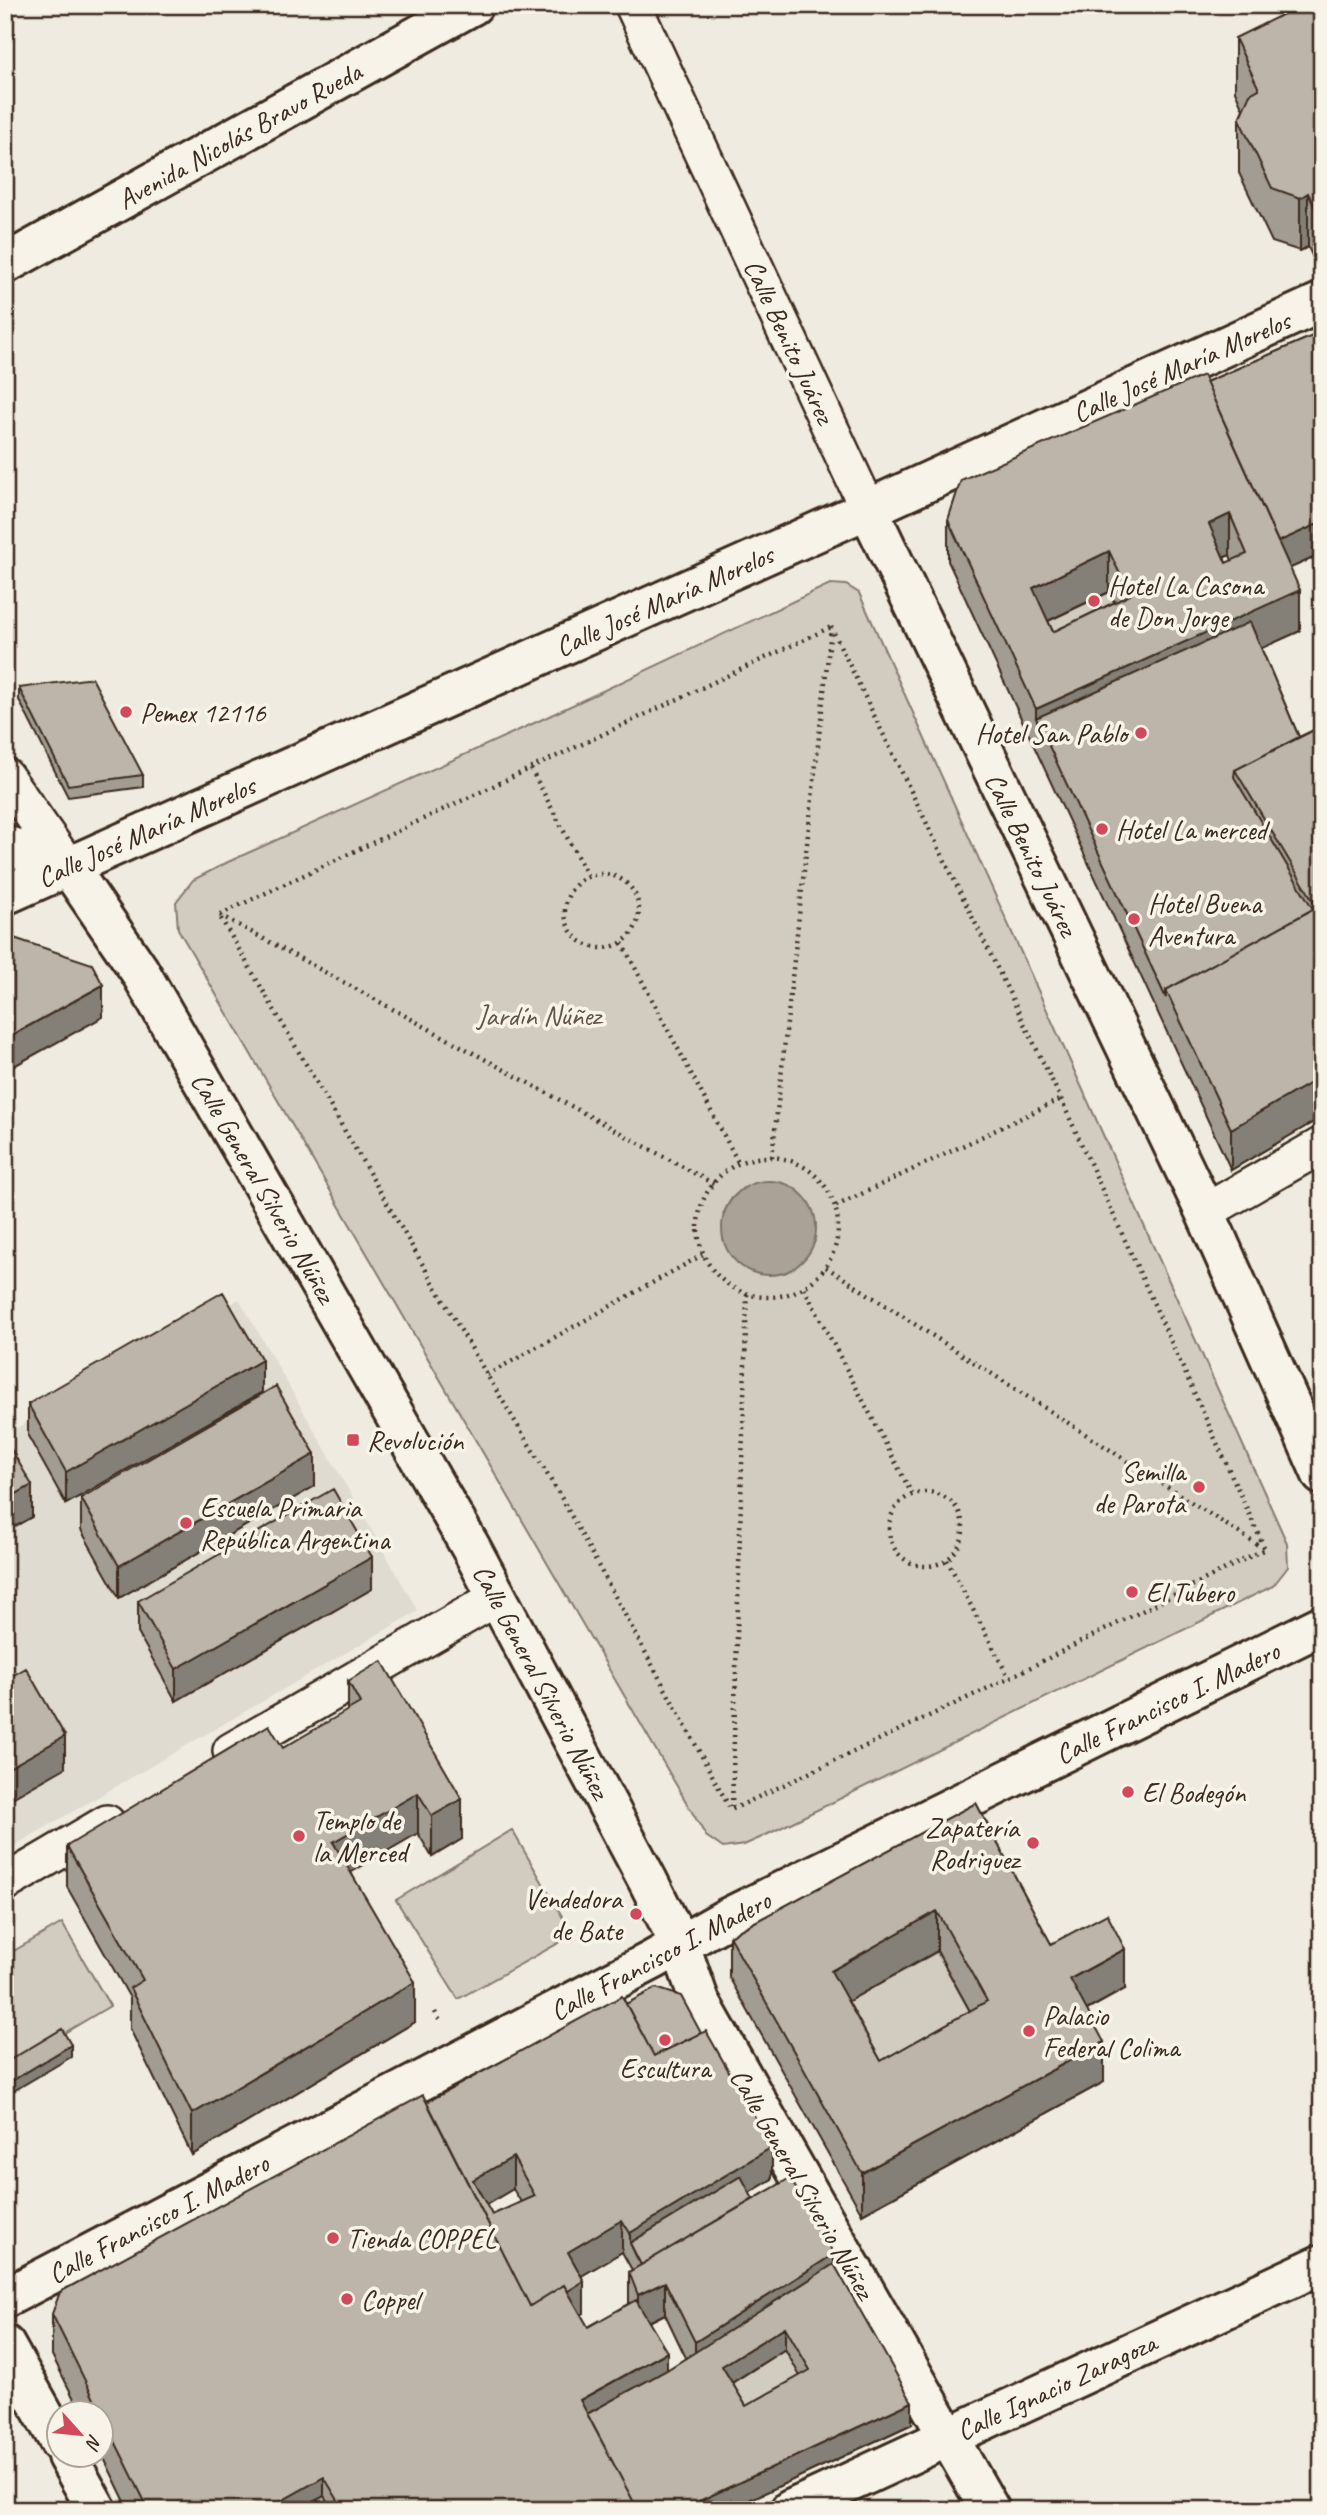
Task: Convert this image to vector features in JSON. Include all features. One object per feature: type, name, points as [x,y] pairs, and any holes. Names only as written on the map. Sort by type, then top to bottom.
[{"type":"main road","name":"Avenida Nicolás Bravo Rueda","points":[[5,264],[473,5]]},
{"type":"main road","name":"Calle José María Morelos","points":[[5,895],[1322,302]]},
{"type":"main road","name":"Calle Benito Juárez","points":[[867,509],[1205,1212],[1322,1475]]},
{"type":"main road","points":[[5,845],[68,866]]},
{"type":"main road","name":"Calle General Silverio Núñez","points":[[68,866],[139,970],[498,1597],[680,1945],[700,2002],[990,2510]]},
{"type":"main road","name":"Calle Francisco I. Madero","points":[[5,2298],[729,1917],[1322,1625]]},
{"type":"main road","name":"Calle Ignacio Zaragoza","points":[[790,2510],[1322,2264]]},
{"type":"main road","points":[[5,2345],[46,2418]]},
{"type":"main road","points":[[75,2470],[97,2510]]},
{"type":"street","name":"Calle Benito Juárez","points":[[633,5],[867,509]]},
{"type":"street","points":[[5,776],[68,866]]},
{"type":"street","points":[[1205,1212],[1322,1145]]},
{"type":"street","points":[[199,1770],[498,1597]]},
{"type":"street","points":[[5,1883],[138,1805]]},
{"type":"path","points":[[219,915],[831,627]]},
{"type":"path","points":[[831,627],[1060,1099],[1265,1549]]},
{"type":"path","points":[[772,1157],[831,627]]},
{"type":"path","points":[[530,769],[588,877]]},
{"type":"path","points":[[607,874],[619,878],[629,885],[636,895],[639,919],[634,930],[622,943],[603,949],[592,947],[580,942],[571,933],[566,922],[568,898],[574,887],[588,877],[607,874]]},
{"type":"path","points":[[219,915],[714,1184]]},
{"type":"path","points":[[219,915],[561,1497],[732,1810]]},
{"type":"path","points":[[622,943],[739,1164]]},
{"type":"path","points":[[835,1206],[1060,1099]]},
{"type":"path","points":[[772,1157],[793,1161],[811,1172],[826,1187],[835,1206],[839,1227],[835,1248],[826,1267],[804,1288],[779,1297],[747,1294],[721,1279],[704,1254],[699,1236],[699,1218],[704,1200],[714,1184],[739,1164],[772,1157]]},
{"type":"path","points":[[487,1375],[704,1254]]},
{"type":"path","points":[[826,1267],[1265,1549]]},
{"type":"path","points":[[804,1288],[912,1494]]},
{"type":"path","points":[[732,1810],[747,1294]]},
{"type":"path","points":[[931,1492],[943,1495],[960,1513],[963,1537],[958,1549],[947,1560],[927,1567],[915,1565],[896,1551],[890,1539],[891,1516],[898,1505],[912,1494],[931,1492]]},
{"type":"path","points":[[732,1810],[1009,1678],[1265,1549]]},
{"type":"path","points":[[947,1560],[1009,1678]]},
{"type":"shaded area","points":[[769,1181],[787,1184],[803,1194],[813,1210],[816,1228],[813,1246],[803,1262],[787,1272],[769,1275],[751,1272],[735,1262],[725,1246],[722,1228],[725,1210],[735,1194],[751,1184]]},
{"type":"shaded area","name":"Escuela Primaria República Argentina","points":[[239,1299],[418,1611],[5,1851],[5,1435]]},
{"type":"green space","name":"Jardín Núñez","points":[[830,584],[846,585],[859,593],[1287,1543],[1288,1567],[1273,1586],[744,1845],[723,1848],[706,1836],[178,929],[176,902],[193,880]],"holes":[[[743,1188],[815,1241],[803,1260],[785,1273],[723,1214],[731,1199]]]},
{"type":"green space","points":[[1109,592],[1130,635],[1053,672],[1033,628]]},
{"type":"green space","points":[[512,1830],[573,1935],[458,1999],[396,1900]]},
{"type":"green space","points":[[62,1923],[110,2006],[5,2068],[5,1956]]},
{"type":"green space","points":[[937,1952],[987,2042],[881,2102],[831,2011]]},
{"type":"green space","points":[[785,2349],[810,2392],[746,2428],[722,2389]]},
{"type":"building","points":[[1302,5],[1315,5],[1322,19],[1322,215],[1319,216],[1308,193],[1300,198],[1272,188],[1239,119],[1250,94],[1259,89],[1235,38]]},
{"type":"building","points":[[1322,332],[1322,522],[1278,542],[1206,382]]},
{"type":"building","points":[[1203,375],[1300,590],[1036,709],[948,520],[961,480]],"holes":[[[1230,514],[1247,554],[1226,563],[1209,524]],[[1109,551],[1130,595],[1053,632],[1033,588]]]},
{"type":"building","points":[[1250,622],[1299,737],[1235,770],[1234,777],[1313,909],[1166,990],[1166,998],[1036,718]]},
{"type":"building","points":[[92,678],[143,775],[68,785],[19,688]]},
{"type":"building","points":[[1322,726],[1322,1076],[1231,1129],[1166,990],[1317,907],[1235,770]]},
{"type":"building","points":[[5,935],[92,964],[103,985],[5,1039]]},
{"type":"building","points":[[223,1292],[262,1360],[66,1472],[28,1404]]},
{"type":"building","points":[[276,1386],[315,1454],[119,1566],[81,1498]]},
{"type":"building","points":[[5,1439],[32,1485],[5,1500]]},
{"type":"building","points":[[333,1489],[372,1557],[176,1669],[138,1601]]},
{"type":"building","points":[[382,1661],[462,1799],[432,1816],[418,1793],[333,1842],[415,1982],[192,2114],[130,1988],[143,1980],[67,1846],[269,1725],[283,1748],[360,1703],[348,1681]]},
{"type":"building","points":[[26,1668],[65,1736],[5,1770],[5,1680]]},
{"type":"building","name":"Palacio Federal Colima","points":[[976,1803],[1051,1944],[1107,1914],[1125,1949],[1070,1979],[1104,2042],[862,2173],[729,1936]],"holes":[[[937,1911],[987,2001],[881,2061],[831,1971]]]},
{"type":"building","points":[[656,1988],[681,1996],[701,2033],[654,2056],[626,2004]]},
{"type":"building","points":[[622,1996],[654,2056],[706,2031],[772,2147],[630,2233],[622,2220],[568,2252],[584,2281],[568,2291],[564,2285],[530,2306],[427,2102]],"holes":[[[513,2157],[535,2196],[492,2215],[473,2180]]]},
{"type":"building","points":[[62,2029],[71,2045],[5,2085],[5,2063]]},
{"type":"building","name":"Coppel","points":[[423,2095],[530,2306],[564,2285],[588,2327],[636,2300],[667,2352],[580,2400],[638,2510],[344,2510],[324,2477],[265,2510],[149,2510],[116,2443],[116,2400],[95,2400],[52,2314],[60,2292]]},
{"type":"building","points":[[741,2176],[753,2199],[641,2265],[630,2243]]},
{"type":"building","points":[[790,2178],[834,2254],[695,2342],[665,2282],[638,2295],[629,2272]]},
{"type":"building","points":[[834,2264],[912,2402],[680,2510],[638,2510],[587,2414],[667,2370]],"holes":[[[785,2327],[810,2370],[746,2406],[722,2366]]]},
{"type":"building","points":[[324,2496],[333,2510],[298,2510]]},
{"type":"place","name":"Hotel La Casona de Don Jorge","points":[[1094,601]]},
{"type":"place","name":"Pemex 12116","points":[[126,712]]},
{"type":"place","name":"Hotel San Pablo","points":[[1141,733]]},
{"type":"place","name":"Hotel La merced","points":[[1102,829]]},
{"type":"place","name":"Hotel Buena Aventura","points":[[1134,919]]},
{"type":"place","name":"Revolución","points":[[353,1440]]},
{"type":"place","name":"Semilla de Parota","points":[[1199,1487]]},
{"type":"place","name":"Escuela Primaria República Argentina","points":[[186,1523]]},
{"type":"place","name":"El Tubero","points":[[1132,1592]]},
{"type":"place","name":"El Bodegón","points":[[1128,1792]]},
{"type":"place","name":"Templo de la Merced","points":[[299,1836]]},
{"type":"place","name":"Zapatería Rodriguez","points":[[1033,1843]]},
{"type":"place","name":"Vendedora de Bate","points":[[636,1914]]},
{"type":"place","name":"Palacio Federal Colima","points":[[1029,2031]]},
{"type":"place","name":"Escultura","points":[[665,2040]]},
{"type":"place","name":"Tienda COPPEL","points":[[333,2238]]},
{"type":"place","name":"Coppel","points":[[347,2299]]}]
